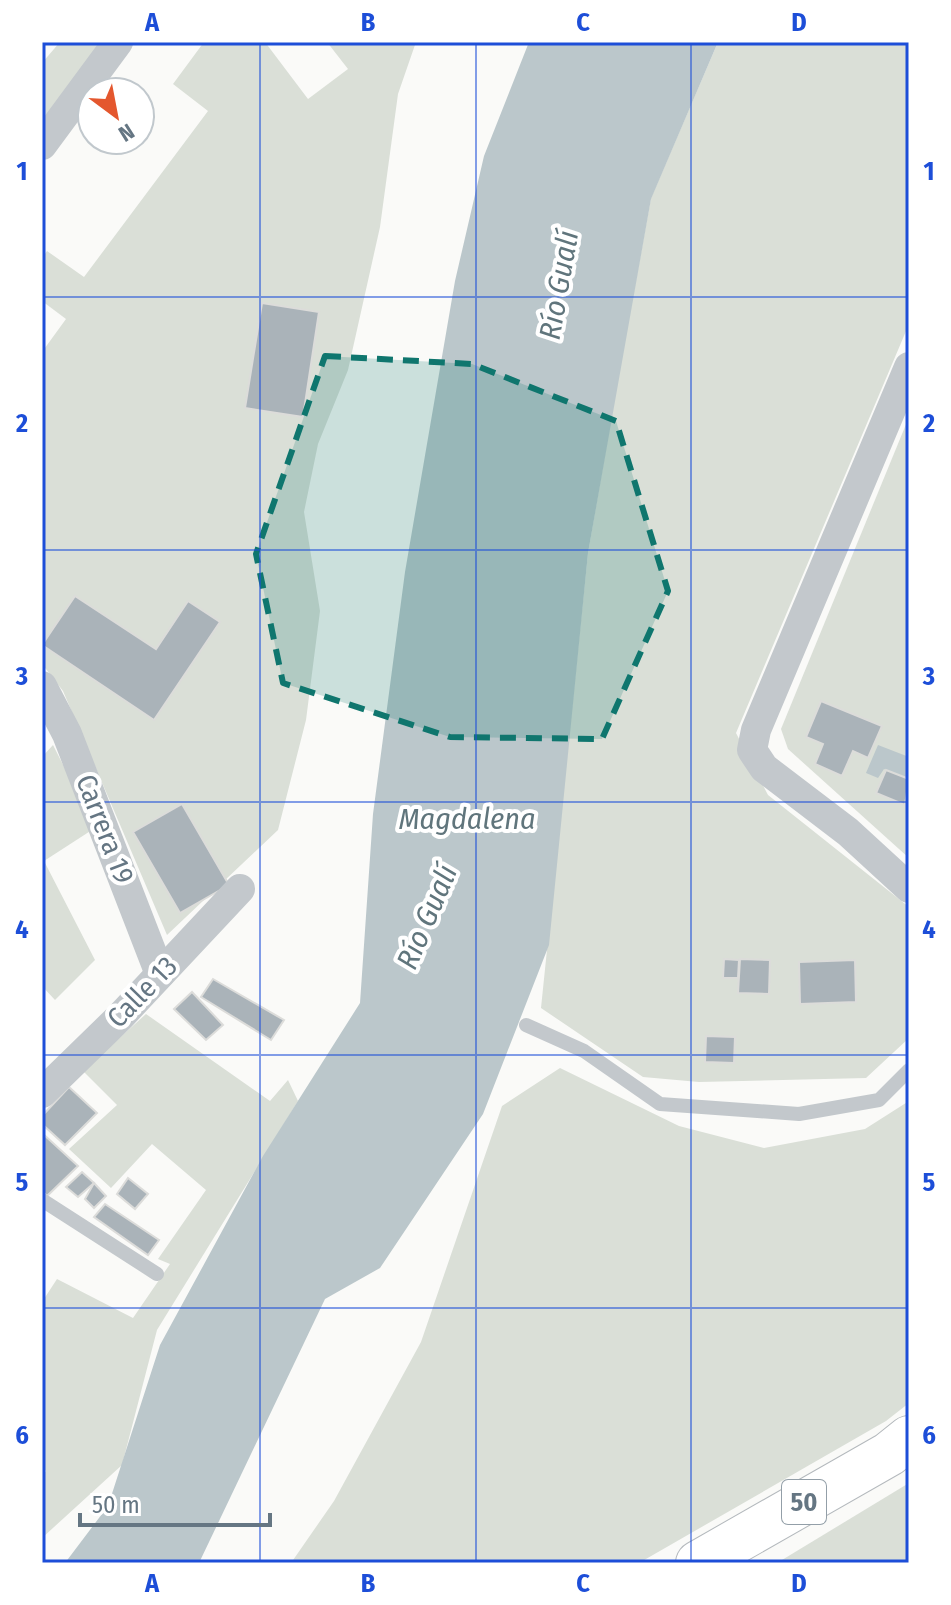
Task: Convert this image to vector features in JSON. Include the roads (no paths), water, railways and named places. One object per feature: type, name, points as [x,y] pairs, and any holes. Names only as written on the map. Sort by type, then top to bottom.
[{"type":"highway","name":"50","points":[[698,1563],[889,1454],[909,1438]]},
{"type":"street","points":[[42,145],[118,42]]},
{"type":"street","points":[[909,367],[756,730],[752,750],[764,768],[848,832],[909,888]]},
{"type":"street","name":"Carrera 19","points":[[42,686],[67,734],[160,974]]},
{"type":"street","name":"Calle 13","points":[[42,1093],[240,889]]},
{"type":"lane","points":[[526,1025],[584,1051],[660,1104],[799,1114],[879,1100],[909,1070]]},
{"type":"lane","points":[[42,1200],[157,1274]]},
{"type":"water","name":"Magdalena","points":[[529,42],[718,42],[651,199],[588,553],[549,945],[483,1114],[380,1268],[325,1299],[199,1563],[65,1563],[108,1506],[160,1345],[263,1156],[360,1003],[373,814],[405,572],[455,281],[484,156]]},
{"type":"water","points":[[878,745],[909,757],[909,779],[884,769],[878,778],[866,773]]},
{"type":"water label","name":"Río Gualí","points":[[559,285]]},
{"type":"water label","name":"Río Gualí","points":[[427,917]]}]
